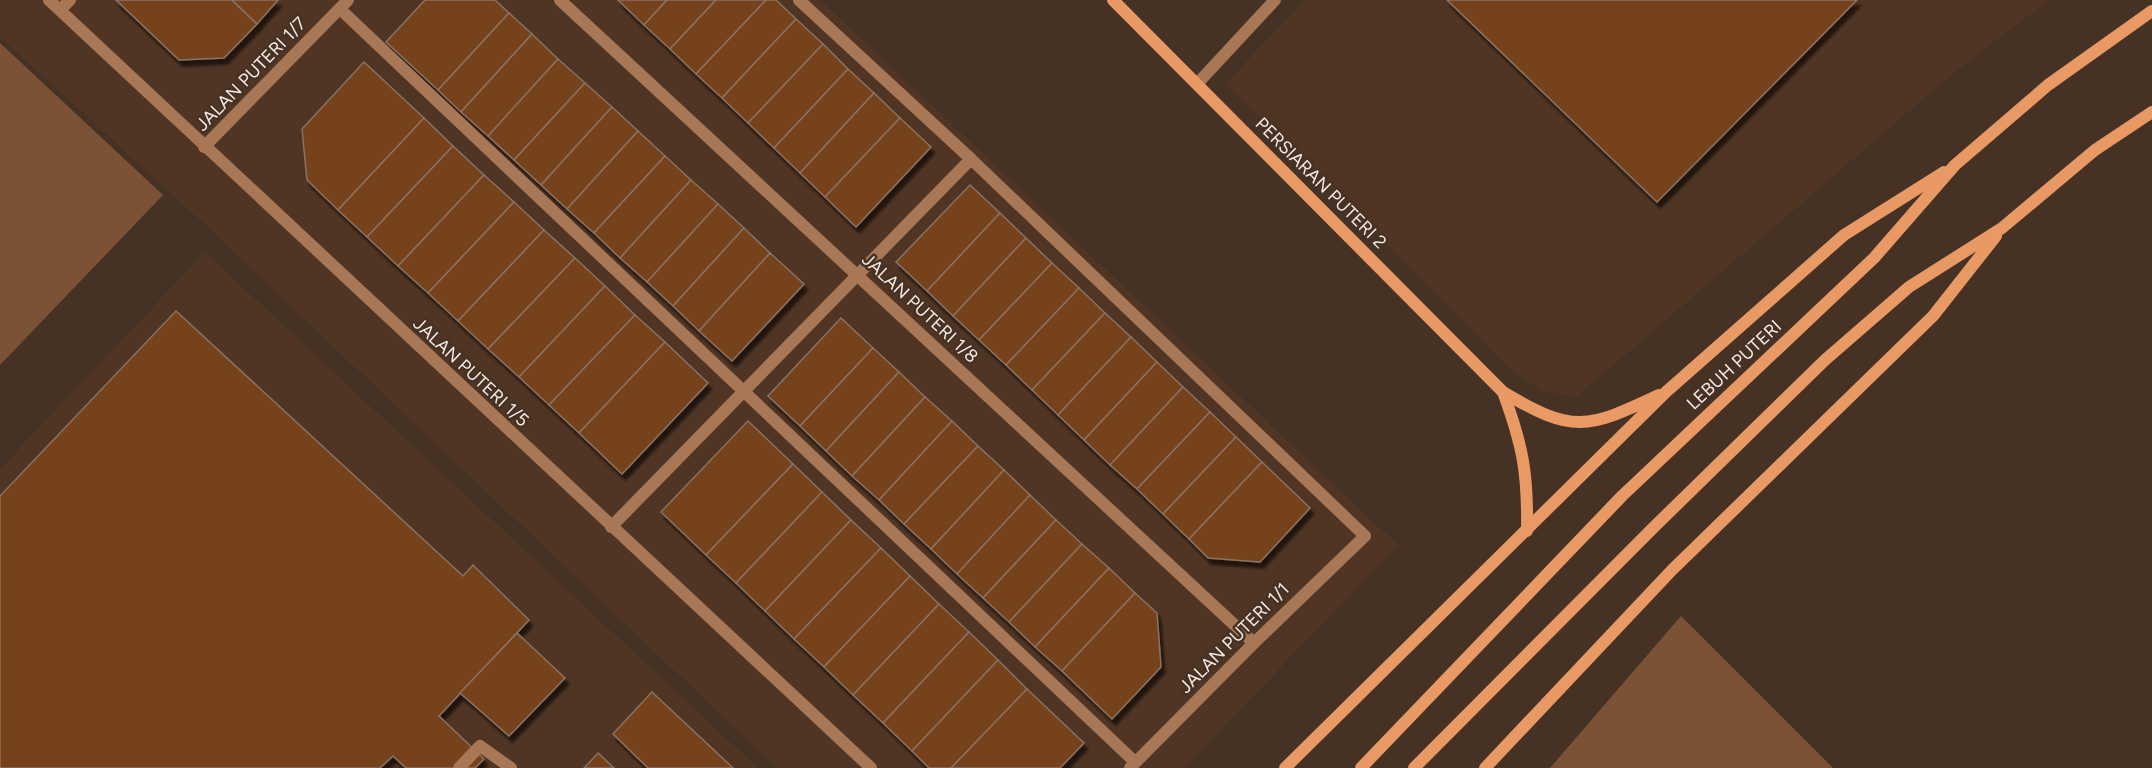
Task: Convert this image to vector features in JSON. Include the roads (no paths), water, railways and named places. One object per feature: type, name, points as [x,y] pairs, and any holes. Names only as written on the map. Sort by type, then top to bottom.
[{"type":"main road","name":"PERSIARAN PUTERI 2","points":[[1113,0],[1503,392],[1558,421],[1580,422],[1606,420],[1666,392]]},
{"type":"main road","name":"LEBUH PUTERI","points":[[1361,768],[1622,496],[1874,258],[1955,165],[2048,85],[2152,11]]},
{"type":"main road","points":[[1414,768],[1654,526],[1825,360],[1909,286],[2002,228],[2095,150],[2152,112]]},
{"type":"main road","points":[[1285,768],[1666,392],[1844,235],[1955,165]]},
{"type":"main road","points":[[1485,768],[1672,570],[1933,316],[2002,228]]},
{"type":"main road","name":"PERSIARAN PUTERI 2","points":[[1503,392],[1524,453],[1528,488],[1527,531]]},
{"type":"street","name":"JALAN PUTERI 1/5","points":[[49,0],[871,768]]},
{"type":"street","points":[[60,10],[70,0]]},
{"type":"street","name":"JALAN PUTERI 1/8","points":[[560,0],[1254,643]]},
{"type":"street","points":[[611,527],[971,159],[799,0]]},
{"type":"street","points":[[1197,84],[1275,0]]},
{"type":"street","points":[[344,4],[1133,765]]},
{"type":"street","name":"JALAN PUTERI 1/7","points":[[204,147],[344,4]]},
{"type":"street","name":"JALAN PUTERI 1/1","points":[[971,159],[1365,536],[1254,643],[1133,765]]},
{"type":"street","points":[[459,768],[480,746],[511,768]]}]
